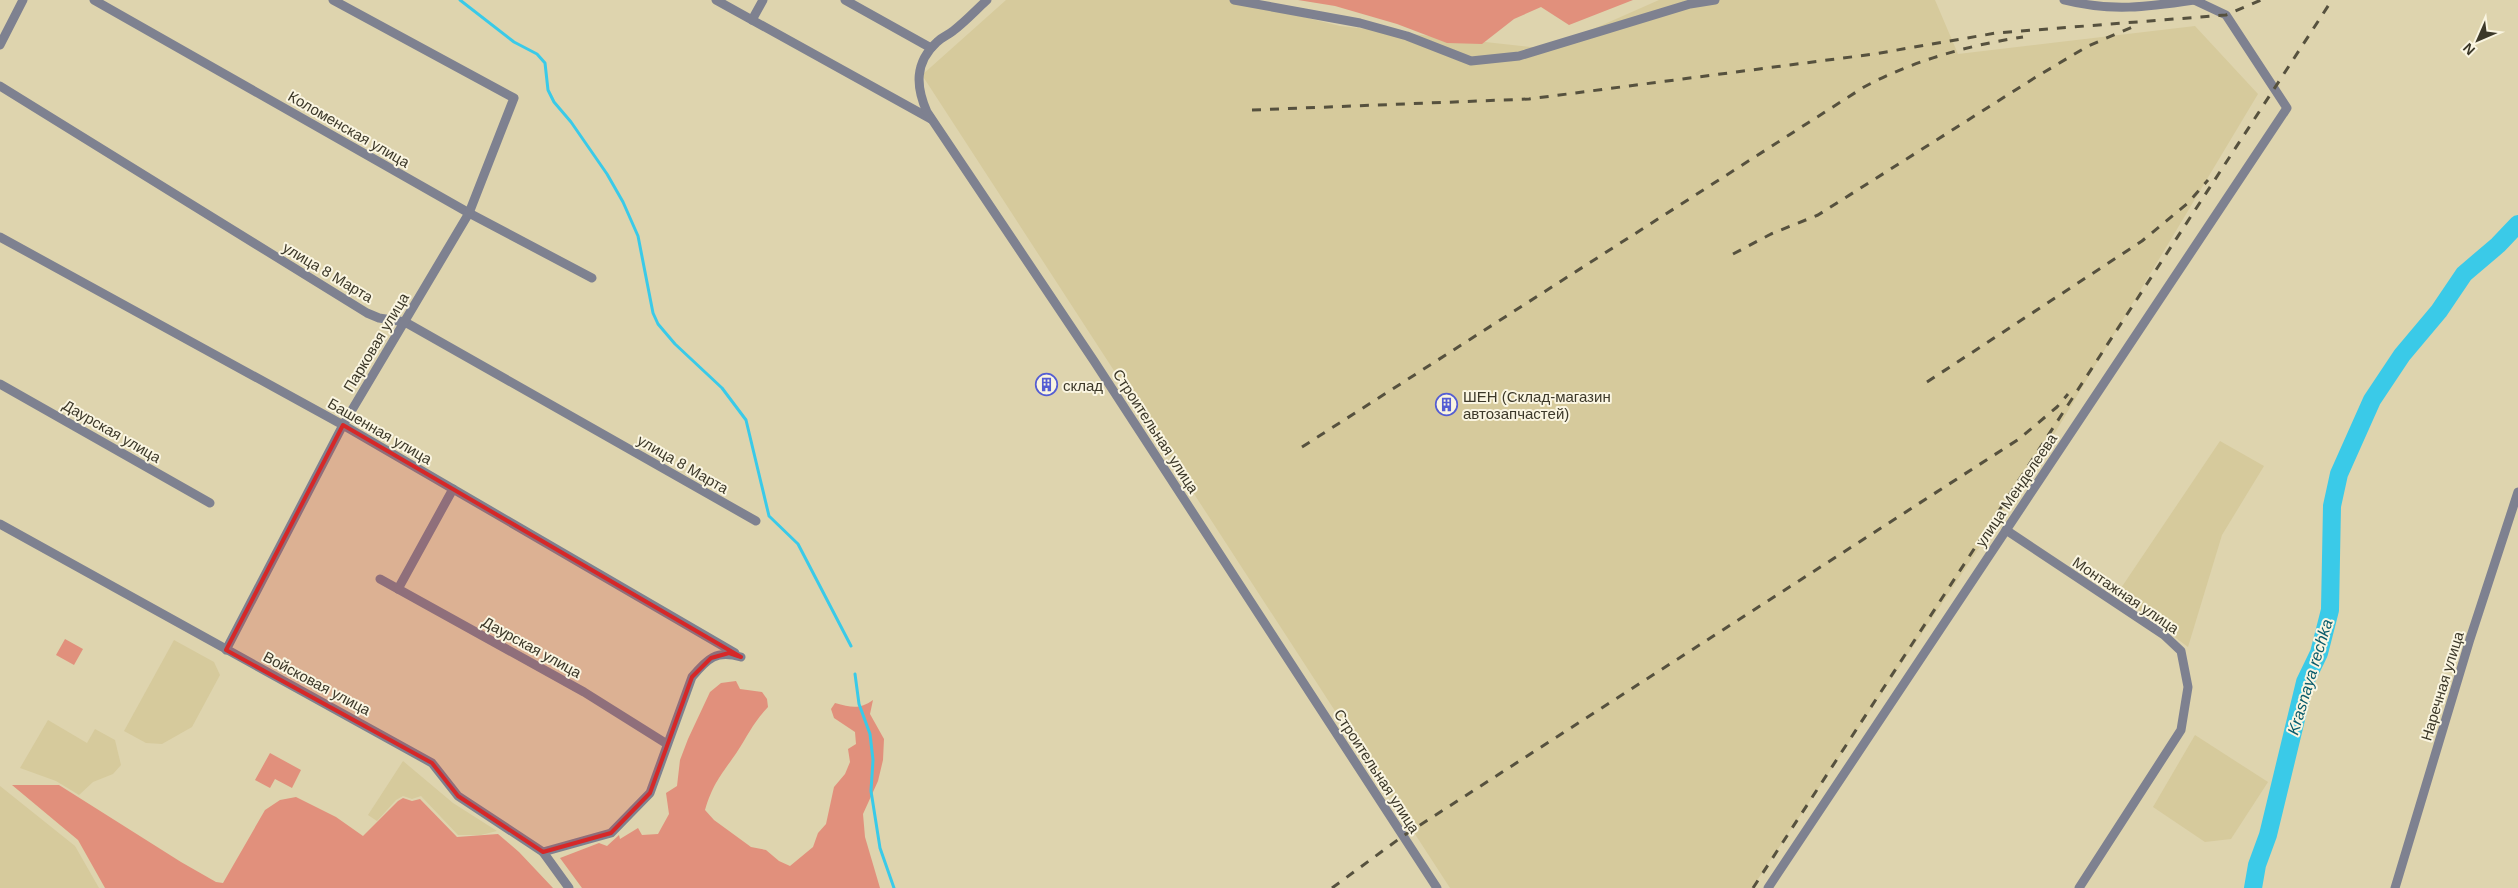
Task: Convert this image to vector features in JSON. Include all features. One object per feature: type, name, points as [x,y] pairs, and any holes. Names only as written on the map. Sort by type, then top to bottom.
[{"type":"street","points":[[0,44],[23,0]]},
{"type":"street","name":"Коломенская улица","points":[[94,0],[469,213],[592,278]]},
{"type":"street","name":"Парковая улица","points":[[226,650],[343,425],[469,213],[514,98],[333,0]]},
{"type":"street","points":[[716,0],[931,119]]},
{"type":"street","points":[[752,20],[763,0]]},
{"type":"street","points":[[845,0],[931,48]]},
{"type":"street","name":"Строительная улица","points":[[988,0],[931,48],[919,75],[918,87],[931,119],[1099,369],[1437,888]]},
{"type":"street","points":[[1234,0],[1360,23],[1407,36],[1471,61],[1519,56],[1690,4],[1715,0]]},
{"type":"street","points":[[2064,0],[2087,6],[2138,8],[2194,0]]},
{"type":"street","name":"улица Менделеева","points":[[1768,888],[2287,108],[2226,15],[2194,0]]},
{"type":"street","name":"улица 8 Марта","points":[[0,86],[368,313],[379,318],[405,322],[756,521]]},
{"type":"street","name":"Башенная улица","points":[[0,237],[343,425],[741,657],[729,653],[719,654],[703,664],[692,677],[667,744]]},
{"type":"street","name":"Даурская улица","points":[[0,384],[210,503]]},
{"type":"street","points":[[398,589],[453,489]]},
{"type":"street","name":"Наречная улица","points":[[2395,888],[2470,639],[2518,492]]},
{"type":"street","name":"Войсковая улица","points":[[0,524],[432,763],[458,796],[543,852]]},
{"type":"street","name":"Монтажная улица","points":[[2006,530],[2164,635],[2181,651],[2188,687],[2181,730],[2078,888]]},
{"type":"street","name":"Даурская улица","points":[[380,579],[584,692],[667,744]]},
{"type":"street","points":[[569,888],[543,852],[611,833],[650,793],[667,744]]},
{"type":"highlighted area","points":[[343,425],[741,657],[729,653],[711,658],[692,677],[650,793],[611,833],[543,852],[458,796],[432,763],[226,650]]},
{"type":"shaded area","points":[[1006,0],[1235,0],[1340,26],[1548,49],[1659,0],[1935,0],[1958,54],[2195,26],[2258,94],[2047,446],[1752,888],[1450,888],[922,75]]},
{"type":"shaded area","points":[[1298,0],[1633,0],[1569,25],[1541,7],[1514,19],[1482,44],[1447,43],[1397,24],[1335,6]]},
{"type":"shaded area","points":[[2220,441],[2264,466],[2222,535],[2188,647],[2117,594]]},
{"type":"shaded area","points":[[65,639],[83,649],[74,665],[56,655]]},
{"type":"shaded area","points":[[174,640],[214,662],[220,675],[192,727],[162,744],[146,743],[124,731]]},
{"type":"shaded area","points":[[736,681],[740,689],[762,692],[767,699],[768,707],[754,724],[718,779],[705,810],[714,820],[751,847],[766,850],[779,861],[790,866],[813,847],[818,833],[826,824],[834,787],[845,774],[850,762],[848,749],[856,744],[855,732],[834,718],[831,709],[835,703],[855,707],[873,700],[870,714],[884,739],[883,760],[878,781],[863,814],[865,837],[880,888],[582,888],[560,858],[599,843],[607,846],[619,835],[620,839],[638,828],[642,835],[658,834],[669,814],[666,793],[677,786],[680,760],[710,692],[721,683]]},
{"type":"shaded area","points":[[48,720],[87,743],[95,729],[115,740],[121,765],[113,774],[93,782],[79,795],[56,781],[20,768]]},
{"type":"shaded area","points":[[2195,735],[2268,782],[2231,839],[2205,842],[2153,807]]},
{"type":"shaded area","points":[[270,753],[301,770],[292,788],[275,779],[270,788],[255,780]]},
{"type":"shaded area","points":[[403,761],[453,803],[497,831],[481,835],[458,835],[421,796],[412,799],[403,796],[396,800],[377,821],[368,815]]},
{"type":"shaded area","points":[[12,785],[59,785],[181,862],[216,882],[223,883],[265,810],[280,800],[296,797],[336,817],[363,836],[398,801],[403,798],[412,801],[420,799],[457,837],[498,834],[519,852],[553,888],[105,888],[78,840]]},
{"type":"shaded area","points":[[0,786],[75,846],[99,888],[0,888]]},
{"type":"waterway","points":[[460,0],[514,42],[537,54],[545,63],[548,90],[554,102],[571,122],[607,174],[623,202],[638,236],[653,313],[658,324],[675,344],[722,388],[746,420],[769,516],[798,544],[851,646]]},
{"type":"waterway","name":"Krasnaya rechka","points":[[2253,888],[2257,865],[2268,835],[2305,682],[2319,653],[2330,610],[2332,506],[2339,474],[2372,400],[2402,355],[2439,311],[2464,274],[2498,245],[2518,224]]},
{"type":"waterway","points":[[855,674],[859,704],[870,734],[873,760],[871,791],[880,848],[894,888]]},
{"type":"railway","points":[[1252,110],[1529,99],[1874,54],[1996,33],[2226,15],[2261,0]]},
{"type":"railway","points":[[1753,888],[2332,0]]},
{"type":"railway","points":[[1733,254],[1771,234],[1818,215],[2036,77],[2088,46],[2135,26]]},
{"type":"railway","points":[[1302,447],[1864,87],[1902,69],[1941,55],[2023,37]]},
{"type":"railway","points":[[1927,382],[2142,241],[2188,203],[2208,180]]},
{"type":"railway","points":[[1332,888],[1403,836],[2019,439],[2057,407],[2068,394]]},
{"type":"place","name":"склад","points":[[1047,385]]},
{"type":"place","name":"ШЕН (Склад-магазин автозапчастей)","points":[[1447,405]]}]
